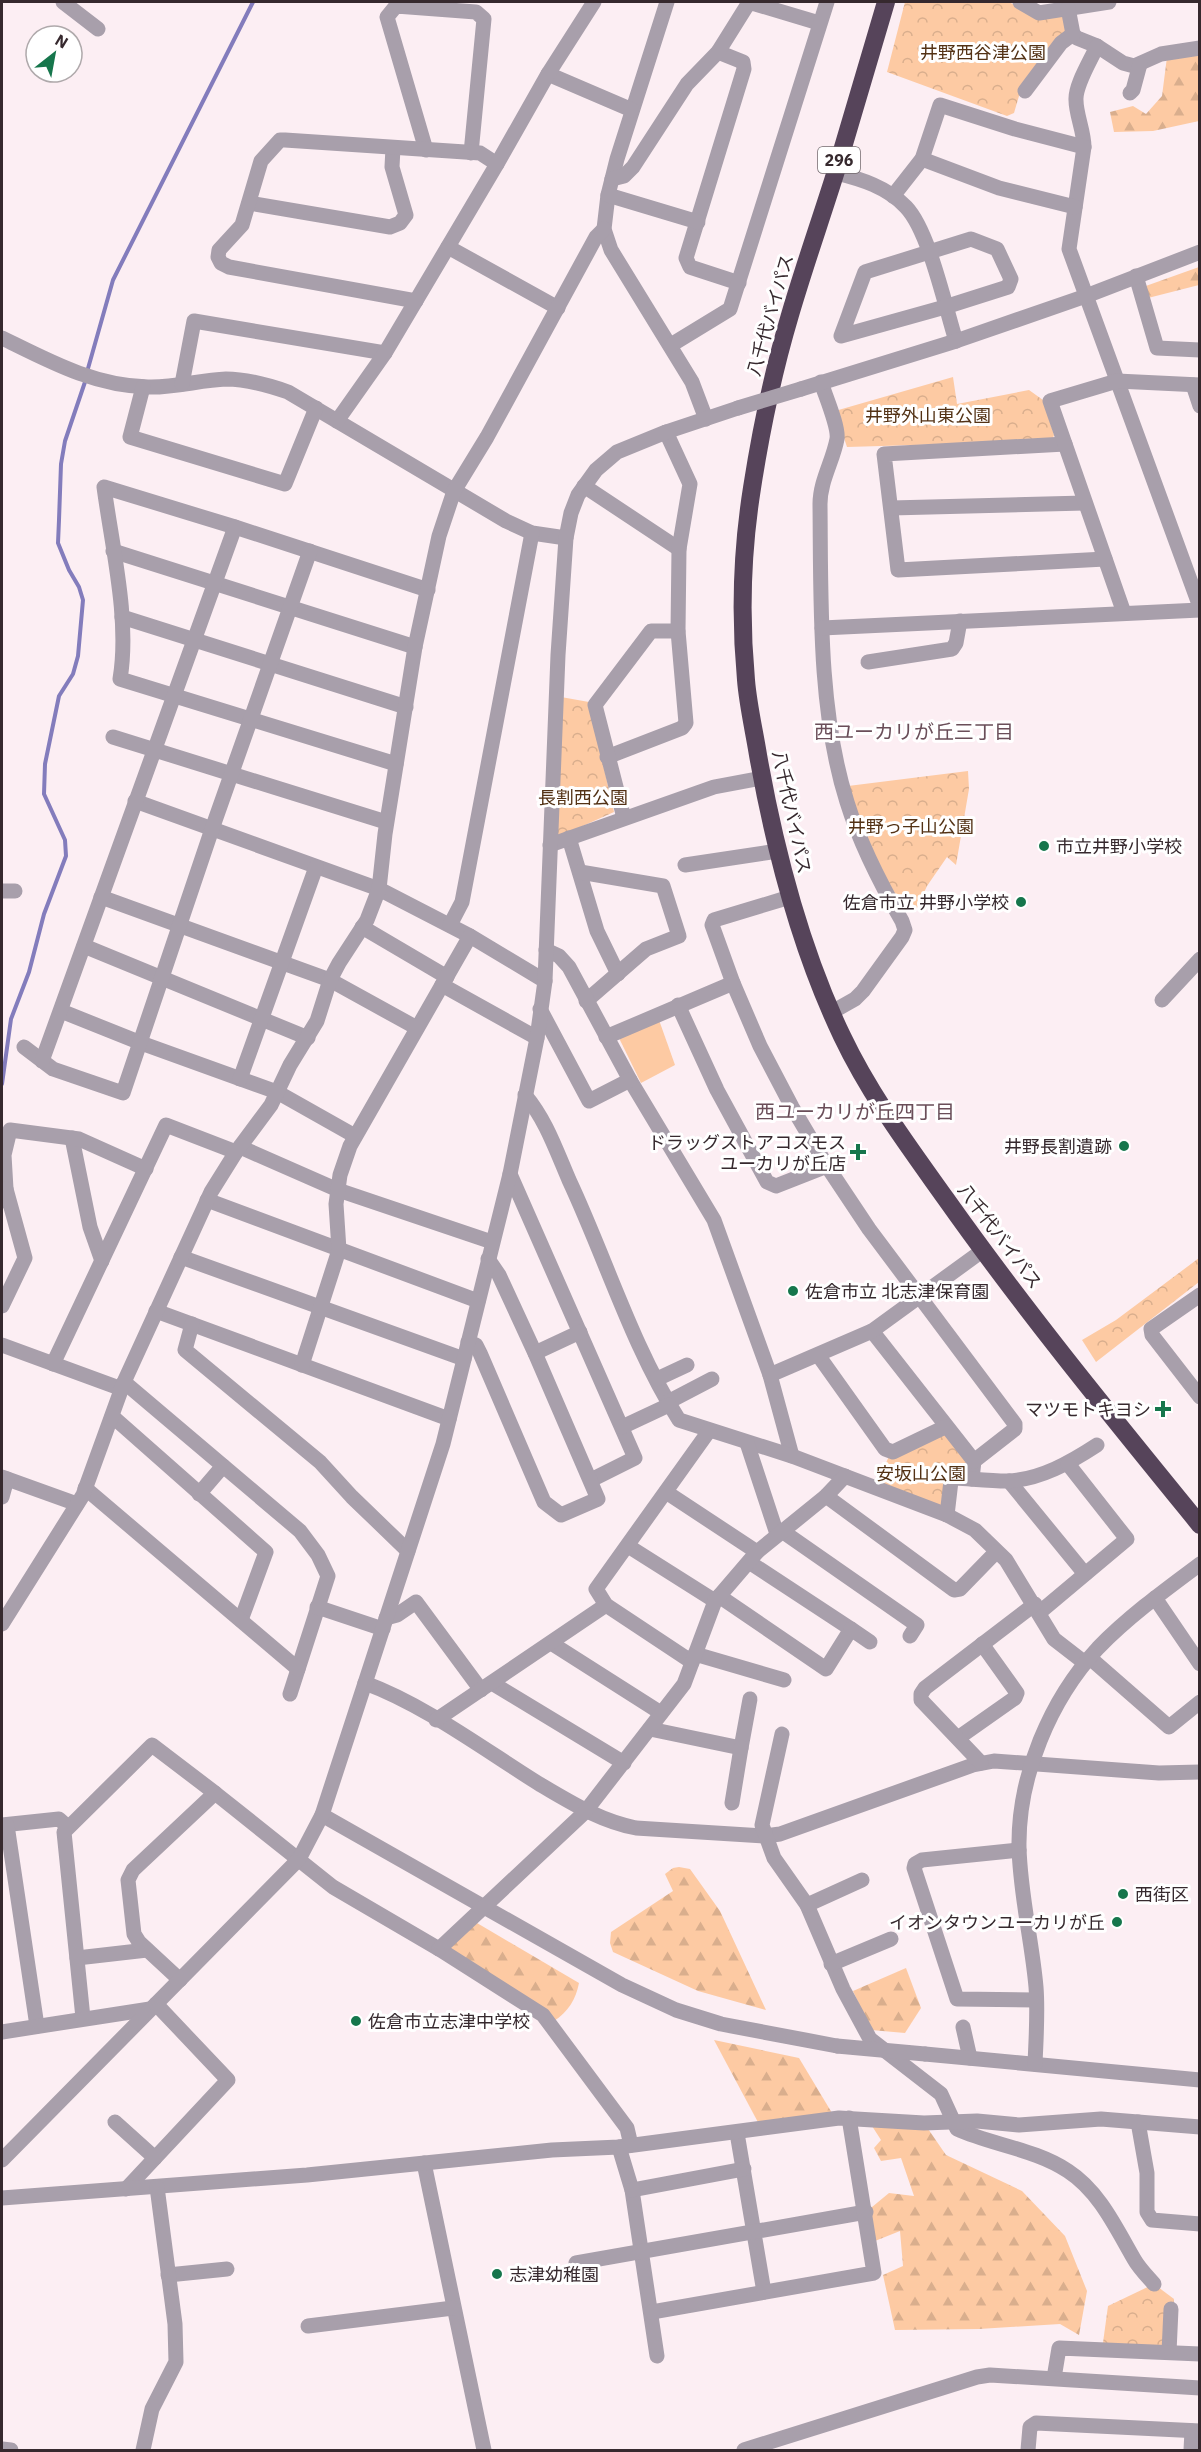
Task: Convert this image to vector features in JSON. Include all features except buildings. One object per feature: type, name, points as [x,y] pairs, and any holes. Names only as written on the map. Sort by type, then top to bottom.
[{"type":"highway","name":"八千代バイパス","points":[[886,2],[836,173],[789,317],[763,420],[751,492],[744,555],[742,625],[746,686],[762,778],[778,851],[803,939],[843,1037],[873,1092],[982,1251],[1200,1525]]},
{"type":"street","points":[[63,2],[98,29]]},
{"type":"street","points":[[337,421],[385,353],[548,74],[594,2]]},
{"type":"street","points":[[667,2],[617,159],[608,195],[604,228],[611,250],[692,382],[706,419]]},
{"type":"street","points":[[671,345],[730,309],[827,2]]},
{"type":"street","points":[[1020,2],[1039,13],[1109,2]]},
{"type":"street","points":[[612,179],[624,176],[633,167],[687,84],[718,52],[746,3],[819,23]]},
{"type":"street","points":[[426,150],[387,17],[396,6],[476,12],[484,19],[471,153]]},
{"type":"street","points":[[1068,8],[1073,34],[1123,63],[1134,66],[1161,54],[1200,48]]},
{"type":"street","points":[[1025,91],[1061,43],[1073,34]]},
{"type":"street","points":[[822,628],[1200,608],[1194,574],[1117,381],[1069,249],[1084,147],[1076,93],[1097,46]]},
{"type":"street","points":[[718,52],[740,59],[744,69],[686,258],[690,267],[739,283]]},
{"type":"street","points":[[1130,93],[1133,90],[1140,64]]},
{"type":"street","points":[[548,74],[632,110]]},
{"type":"street","points":[[893,196],[922,159],[940,105],[1015,129],[1084,147]]},
{"type":"street","points":[[416,301],[229,267],[218,257],[219,250],[242,225],[261,161],[280,140],[480,153],[497,164]]},
{"type":"street","points":[[249,203],[390,227],[400,224],[406,215],[392,167],[393,148]]},
{"type":"street","points":[[922,159],[999,188],[1075,207]]},
{"type":"street","points":[[836,173],[870,183],[893,196],[915,218],[929,252],[956,341]]},
{"type":"street","points":[[608,195],[698,222]]},
{"type":"street","points":[[2,1624],[77,1504],[123,1385],[207,1200],[238,1150],[271,1106],[290,1065],[317,1021],[330,980],[362,927],[379,890],[387,822],[416,647],[439,536],[454,491],[596,237],[604,228]]},
{"type":"street","points":[[971,239],[997,249],[1011,279],[1008,287],[945,307],[841,336],[865,272],[971,239]]},
{"type":"street","points":[[448,247],[558,308]]},
{"type":"street","points":[[2,2160],[299,1859],[322,1815],[449,1419],[510,1174],[537,1038],[545,981],[558,655],[566,538],[571,513],[584,486],[596,470],[617,452],[666,432],[956,341],[1086,296],[1200,252]]},
{"type":"street","points":[[1136,276],[1157,348],[1200,350]]},
{"type":"street","points":[[182,384],[194,321],[385,353]]},
{"type":"street","points":[[2,338],[72,373],[101,382],[143,387],[227,379],[259,383],[288,392],[454,491],[532,533],[566,538]]},
{"type":"street","points":[[1124,613],[1050,401],[1117,381],[1196,385],[1200,406]]},
{"type":"street","points":[[821,382],[838,436],[820,499],[822,628],[831,722],[846,800],[869,861],[902,921],[904,930],[903,937],[863,991],[855,999],[832,1012]]},
{"type":"street","points":[[143,387],[130,437],[285,484],[316,408]]},
{"type":"street","points":[[607,757],[685,725],[678,631],[680,549],[690,484],[666,432]]},
{"type":"street","points":[[1065,444],[884,454],[898,570],[1105,559]]},
{"type":"street","points":[[584,486],[680,549]]},
{"type":"street","points":[[396,764],[120,679],[123,661],[122,617],[104,487],[428,590]]},
{"type":"street","points":[[891,508],[1085,503]]},
{"type":"street","points":[[42,1061],[235,527]]},
{"type":"street","points":[[450,925],[462,902],[532,533]]},
{"type":"street","points":[[113,551],[416,647]]},
{"type":"street","points":[[24,1047],[52,1069],[123,1093],[212,829],[310,551]]},
{"type":"street","points":[[122,617],[406,707]]},
{"type":"street","points":[[868,662],[952,649],[956,644],[960,621]]},
{"type":"street","points":[[624,818],[595,705],[651,631],[678,631]]},
{"type":"street","points":[[113,737],[387,822]]},
{"type":"street","points":[[550,845],[714,787],[762,778]]},
{"type":"street","points":[[135,801],[379,890],[450,925],[545,981]]},
{"type":"street","points":[[569,838],[597,931],[618,974]]},
{"type":"street","points":[[685,866],[778,851]]},
{"type":"street","points":[[240,1079],[316,867]]},
{"type":"street","points":[[580,872],[663,886],[679,936],[650,946],[586,1001]]},
{"type":"street","points":[[101,897],[330,980],[417,1028]]},
{"type":"street","points":[[790,897],[714,920],[712,925],[733,983],[781,1087],[827,1166],[869,1229],[1015,1424],[1015,1429],[974,1461],[972,1479]]},
{"type":"street","points":[[362,927],[537,1038]]},
{"type":"street","points":[[302,1365],[339,1250],[336,1204],[340,1175],[355,1136],[470,936]]},
{"type":"street","points":[[84,946],[308,1038]]},
{"type":"street","points":[[546,950],[564,961],[630,1080],[714,1220],[770,1375],[792,1456]]},
{"type":"street","points":[[1162,1000],[1200,959]]},
{"type":"street","points":[[606,1037],[733,983]]},
{"type":"street","points":[[678,1005],[717,1090],[767,1182],[776,1186],[827,1166]]},
{"type":"street","points":[[540,1009],[589,1101],[630,1080]]},
{"type":"street","points":[[61,1011],[141,1043],[277,1092],[355,1136]]},
{"type":"street","points":[[525,1095],[539,1112],[626,1315],[679,1420],[792,1456],[947,1515],[975,1530],[1012,1568],[1054,1639],[1088,1660],[1169,1727],[1200,1702]]},
{"type":"street","points":[[53,1364],[166,1125],[238,1150],[338,1190],[492,1242]]},
{"type":"street","points":[[2,1306],[24,1258],[4,1195],[4,1155],[10,1130],[79,1139],[146,1169]]},
{"type":"street","points":[[72,1138],[90,1227],[102,1261]]},
{"type":"street","points":[[510,1174],[635,1458],[591,1480]]},
{"type":"street","points":[[207,1200],[478,1301]]},
{"type":"street","points":[[770,1375],[872,1331],[982,1251]]},
{"type":"street","points":[[181,1257],[464,1359]]},
{"type":"street","points":[[468,1342],[476,1345],[480,1353],[544,1502],[561,1515],[598,1499],[535,1353],[499,1275],[488,1259]]},
{"type":"street","points":[[1199,1296],[1151,1329],[1152,1335],[1200,1397]]},
{"type":"street","points":[[156,1311],[449,1419]]},
{"type":"street","points":[[192,1324],[185,1350],[320,1462],[352,1497],[408,1551]]},
{"type":"street","points":[[872,1331],[945,1427],[974,1461]]},
{"type":"street","points":[[535,1353],[580,1332]]},
{"type":"street","points":[[2,1345],[53,1364],[123,1385],[300,1531],[318,1555],[328,1576],[290,1694]]},
{"type":"street","points":[[818,1355],[885,1449],[893,1452],[945,1427]]},
{"type":"street","points":[[657,1379],[687,1365]]},
{"type":"street","points":[[622,1427],[712,1379]]},
{"type":"street","points":[[112,1416],[266,1552],[241,1620]]},
{"type":"street","points":[[710,1431],[596,1590],[606,1605],[694,1658],[784,1680]]},
{"type":"street","points":[[747,1443],[779,1533],[917,1624],[910,1635]]},
{"type":"street","points":[[947,1515],[951,1481],[956,1478],[1009,1481],[1039,1474],[1068,1464],[1097,1445]]},
{"type":"street","points":[[981,1763],[921,1700],[921,1694],[925,1688],[982,1644],[1084,1574],[1127,1539],[1068,1464]]},
{"type":"street","points":[[199,1494],[222,1466]]},
{"type":"street","points":[[439,1949],[585,1812],[684,1684],[717,1598],[753,1557],[826,1496],[845,1476]]},
{"type":"street","points":[[2,1497],[4,1478],[77,1504]]},
{"type":"street","points":[[1009,1481],[1084,1574]]},
{"type":"street","points":[[85,1488],[298,1669]]},
{"type":"street","points":[[666,1492],[870,1642]]},
{"type":"street","points":[[826,1496],[954,1590],[960,1589],[996,1552]]},
{"type":"street","points":[[628,1546],[717,1598],[826,1669],[851,1629]]},
{"type":"street","points":[[1035,2064],[1036,2000],[1019,1850],[1021,1812],[1032,1762],[1057,1706],[1088,1660],[1155,1598],[1200,1564]]},
{"type":"street","points":[[1155,1598],[1200,1664]]},
{"type":"street","points":[[317,1606],[385,1623],[416,1602],[487,1687],[624,1763]]},
{"type":"street","points":[[436,1720],[606,1605]]},
{"type":"street","points":[[550,1643],[661,1713]]},
{"type":"street","points":[[958,1738],[1015,1698],[1017,1693],[982,1644]]},
{"type":"street","points":[[365,1683],[380,1688],[436,1720],[585,1812],[621,1826],[636,1828],[765,1836],[780,1834],[981,1763],[994,1761],[1159,1773],[1200,1772]]},
{"type":"street","points":[[732,1803],[750,1699]]},
{"type":"street","points":[[650,1729],[741,1748]]},
{"type":"street","points":[[782,1734],[762,1825],[765,1836],[774,1858],[807,1905],[831,1964],[870,2039],[941,2094],[954,2126],[960,2131],[1030,2153],[1069,2171],[1087,2188],[1111,2218],[1135,2261],[1154,2284]]},
{"type":"street","points":[[83,2018],[64,1832],[152,1745],[333,1887],[439,1949],[543,2015],[627,2128],[625,2146],[657,2356]]},
{"type":"street","points":[[180,1980],[147,1950],[134,1934],[128,1880],[133,1870],[215,1793]]},
{"type":"street","points":[[322,1815],[622,1985],[676,2010],[721,2024],[837,2046],[1200,2080]]},
{"type":"street","points":[[37,2026],[4,1825],[59,1819],[68,1827]]},
{"type":"street","points":[[1019,1850],[922,1860],[915,1864],[914,1868],[957,1999],[1036,2000]]},
{"type":"street","points":[[807,1905],[862,1880]]},
{"type":"street","points":[[831,1964],[891,1939]]},
{"type":"street","points":[[77,1958],[147,1950]]},
{"type":"street","points":[[2,2032],[153,2007]]},
{"type":"street","points":[[126,2189],[228,2080],[153,2007]]},
{"type":"street","points":[[963,2026],[970,2058]]},
{"type":"street","points":[[2,2198],[307,2175],[552,2150],[625,2146],[839,2118],[1018,2125],[1101,2119],[1200,2127]]},
{"type":"street","points":[[652,2312],[874,2273],[866,2212],[849,2118]]},
{"type":"street","points":[[115,2122],[154,2158]]},
{"type":"street","points":[[1138,2122],[1147,2173],[1147,2212],[1152,2220],[1200,2224]]},
{"type":"street","points":[[737,2133],[764,2292]]},
{"type":"street","points":[[424,2163],[484,2451]]},
{"type":"street","points":[[632,2190],[744,2169]]},
{"type":"street","points":[[143,2451],[152,2409],[176,2362],[175,2324],[157,2187]]},
{"type":"street","points":[[576,2263],[866,2212]]},
{"type":"street","points":[[168,2275],[227,2269]]},
{"type":"street","points":[[308,2326],[453,2308]]},
{"type":"street","points":[[1168,2352],[1171,2309]]},
{"type":"street","points":[[1054,2378],[1059,2348],[1200,2354]]},
{"type":"street","points":[[744,2451],[977,2377],[1054,2378],[1200,2388]]},
{"type":"street","points":[[1028,2451],[1030,2427],[1036,2423],[1196,2431],[1191,2451]]},
{"type":"street","points":[[2,2449],[11,2451]]},
{"type":"green space","name":"井野西谷津公園","points":[[905,2],[1009,2],[1039,19],[1059,15],[1064,17],[1067,33],[1021,89],[1014,113],[1007,116],[887,72]]},
{"type":"green space","points":[[1199,53],[1199,121],[1153,131],[1114,132],[1110,112],[1133,106],[1146,114],[1162,96],[1167,57]]},
{"type":"green space","points":[[1199,267],[1199,285],[1148,298],[1143,287]]},
{"type":"green space","name":"井野外山東公園","points":[[953,377],[957,404],[1029,390],[1043,400],[1054,435],[1052,441],[847,447],[835,411]]},
{"type":"green space","name":"長割西公園","points":[[561,697],[589,702],[614,812],[556,838]]},
{"type":"green space","name":"井野っ子山公園","points":[[968,771],[969,789],[956,865],[947,857],[927,886],[916,910],[910,897],[897,903],[873,859],[848,786]]},
{"type":"green space","points":[[659,1020],[675,1065],[641,1083],[619,1038]]},
{"type":"green space","points":[[1199,1258],[1199,1282],[1096,1362],[1082,1340],[1116,1320]]},
{"type":"green space","name":"安坂山公園","points":[[944,1434],[966,1462],[962,1474],[946,1473],[944,1505],[941,1508],[877,1484],[889,1456]]},
{"type":"green space","points":[[679,1867],[690,1869],[720,1911],[766,2010],[698,1991],[613,1952],[610,1943],[611,1932],[673,1891],[665,1874]]},
{"type":"green space","points":[[477,1923],[579,1983],[573,2000],[563,2014],[554,2021],[450,1951],[449,1945]]},
{"type":"green space","points":[[906,1968],[921,2008],[905,2033],[871,2030],[853,1991]]},
{"type":"green space","points":[[714,2040],[799,2058],[832,2113],[760,2126]]},
{"type":"green space","points":[[924,2123],[946,2155],[1022,2191],[1065,2236],[1087,2291],[1079,2335],[1060,2324],[979,2329],[895,2330],[883,2275],[903,2266],[900,2231],[870,2243],[866,2212],[889,2193],[914,2196],[901,2158],[881,2161],[874,2148],[881,2140],[872,2126]]},
{"type":"green space","points":[[1154,2284],[1174,2299],[1169,2352],[1102,2350],[1108,2306]]},
{"type":"waterway","points":[[87,372],[113,280],[253,2]]},
{"type":"waterway","points":[[2,1084],[11,1019],[29,972],[44,914],[66,856],[65,840],[44,794],[45,764],[59,696],[73,674],[78,656],[83,600],[58,543],[61,464],[65,441],[86,379]]},
{"type":"place","name":"市立井野小学校","points":[[1044,846]]},
{"type":"place","name":"佐倉市立 井野小学校","points":[[1021,902]]},
{"type":"place","name":"井野長割遺跡","points":[[1124,1146]]},
{"type":"place","name":"ドラッグストアコスモス ユーカリが丘店","points":[[858,1152]]},
{"type":"place","name":"佐倉市立 北志津保育園","points":[[793,1291]]},
{"type":"place","name":"マツモトキヨシ","points":[[1163,1409]]},
{"type":"place","name":"西街区","points":[[1123,1894]]},
{"type":"place","name":"イオンタウンユーカリが丘","points":[[1117,1922]]},
{"type":"place","name":"佐倉市立志津中学校","points":[[356,2021]]},
{"type":"place","name":"志津幼稚園","points":[[497,2274]]},
{"type":"district","name":"西ユーカリが丘三丁目","points":[[914,731]]},
{"type":"district","name":"西ユーカリが丘四丁目","points":[[855,1111]]}]
